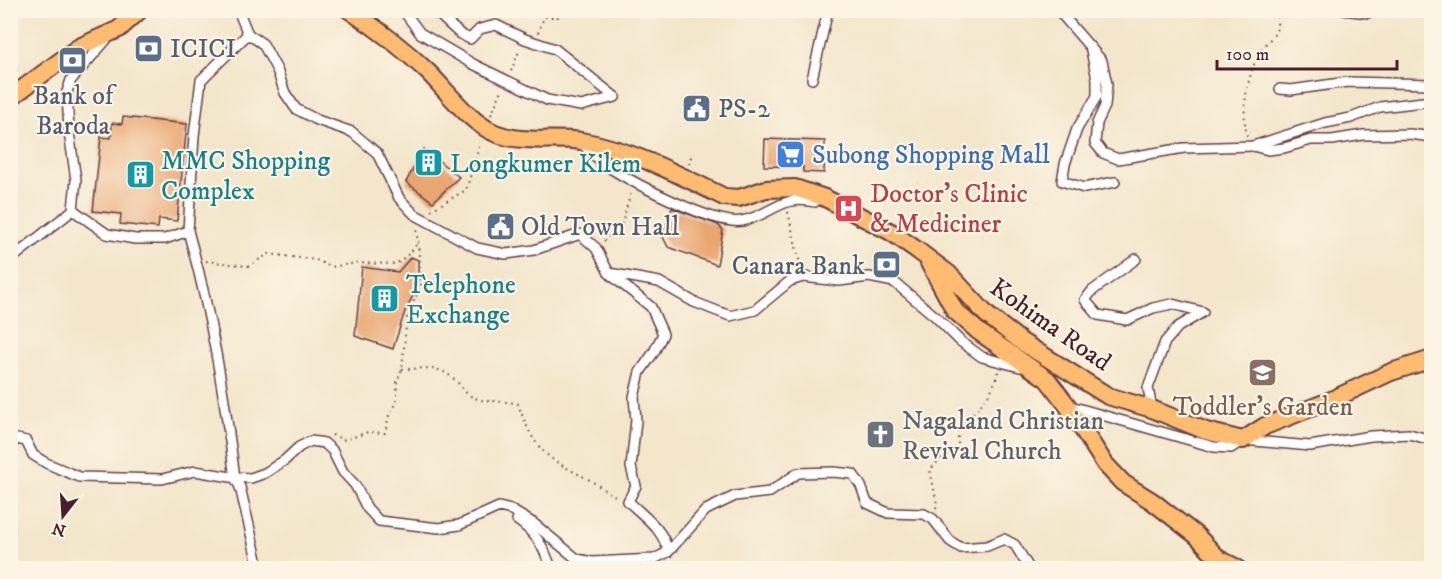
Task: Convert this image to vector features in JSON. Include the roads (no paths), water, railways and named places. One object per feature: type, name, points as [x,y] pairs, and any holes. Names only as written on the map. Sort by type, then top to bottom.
[{"type":"highway","points":[[10,98],[79,47],[112,33],[140,10]]},
{"type":"highway","name":"Kohima Road","points":[[349,10],[389,38],[429,73],[480,124],[495,134],[516,138],[579,141],[624,151],[724,197],[739,198],[766,189],[795,188],[825,198],[891,232],[949,274],[987,315],[1022,342],[1108,396],[1152,409],[1206,431],[1243,440]]},
{"type":"highway","points":[[926,257],[955,311],[979,332],[1047,379],[1067,405],[1105,464],[1123,483],[1152,501],[1197,536],[1219,559],[1237,568]]},
{"type":"highway","points":[[1243,440],[1265,426],[1329,402],[1391,372],[1431,359]]},
{"type":"street","points":[[238,10],[248,34],[263,44],[277,70],[285,93],[296,109],[316,120],[352,132],[376,153],[399,198],[414,214],[477,248],[506,254],[534,250],[580,234],[596,248],[609,273],[651,307],[663,334],[640,372],[634,397],[636,420],[631,466],[636,486],[628,501],[656,527],[666,541],[668,552]]},
{"type":"street","points":[[403,10],[420,33],[473,64],[547,100],[581,106],[615,97],[555,49],[496,25],[480,28],[470,39],[460,34],[434,10]]},
{"type":"street","points":[[812,80],[828,10]]},
{"type":"street","points":[[1058,10],[1102,61],[1107,84],[1104,106],[1097,123],[1095,143],[1103,153],[1118,159],[1184,148],[1253,146],[1325,123],[1351,118],[1380,107],[1431,101]]},
{"type":"street","points":[[1342,10],[1368,13]]},
{"type":"street","points":[[10,260],[73,210],[76,180],[69,132],[67,92],[71,80],[112,33]]},
{"type":"street","points":[[248,34],[201,80],[194,136],[188,231],[211,318],[235,478],[240,487],[259,568]]},
{"type":"street","points":[[1090,48],[1097,79],[1097,96],[1077,129],[1065,164],[1062,181],[1084,188],[1115,182]]},
{"type":"street","points":[[1280,88],[1291,90],[1348,82],[1431,84]]},
{"type":"street","points":[[1253,146],[1268,150],[1311,140],[1332,140],[1363,135],[1410,134],[1431,137]]},
{"type":"street","points":[[579,141],[608,167],[708,216],[740,222],[762,214],[785,201],[802,199],[844,209]]},
{"type":"street","points":[[73,210],[107,234],[135,239],[165,239],[188,231]]},
{"type":"street","points":[[1136,259],[1092,291],[1085,300],[1098,315],[1127,320],[1172,304],[1203,312],[1178,327],[1165,342],[1148,388],[1152,409]]},
{"type":"street","points":[[609,273],[659,282],[693,302],[730,316],[755,310],[790,282],[803,276],[839,281],[869,277],[894,282],[936,317],[960,341],[982,357],[1011,364],[1047,379]]},
{"type":"street","points":[[1067,405],[1214,447],[1231,448],[1243,440],[1310,446],[1371,436],[1409,434],[1431,440]]},
{"type":"street","points":[[10,443],[16,439],[26,441],[33,455],[80,477],[162,478],[195,471],[235,478],[250,478],[264,473],[311,441],[324,442],[332,450],[343,472],[355,485],[367,508],[379,521],[439,528],[459,525],[499,507],[511,510],[533,524],[577,559],[591,562],[654,559],[668,552],[706,510],[735,496],[770,492],[798,473],[853,474],[861,486],[867,503],[888,513],[924,514],[933,519],[950,541],[961,548],[987,546],[1004,539],[1016,545],[1029,568]]},
{"type":"street","points":[[499,507],[527,527],[544,549],[551,568]]},
{"type":"place","name":"ICICI","points":[[149,48]]},
{"type":"place","name":"Bank of Baroda","points":[[73,61]]},
{"type":"place","name":"PS-2","points":[[697,108]]},
{"type":"place","name":"Subong Shopping Mall","points":[[791,154]]},
{"type":"place","name":"Longkumer Kilem","points":[[429,163]]},
{"type":"place","name":"MMC Shopping Complex","points":[[140,175]]},
{"type":"place","name":"Doctor's Clinic & Mediciner","points":[[849,208]]},
{"type":"place","name":"Old Town Hall","points":[[500,226]]},
{"type":"place","name":"Canara Bank","points":[[886,265]]},
{"type":"place","name":"Telephone Exchange","points":[[385,299]]},
{"type":"place","name":"Toddler's Garden","points":[[1263,372]]},
{"type":"place","name":"Nagaland Christian Revival Church","points":[[881,435]]}]
